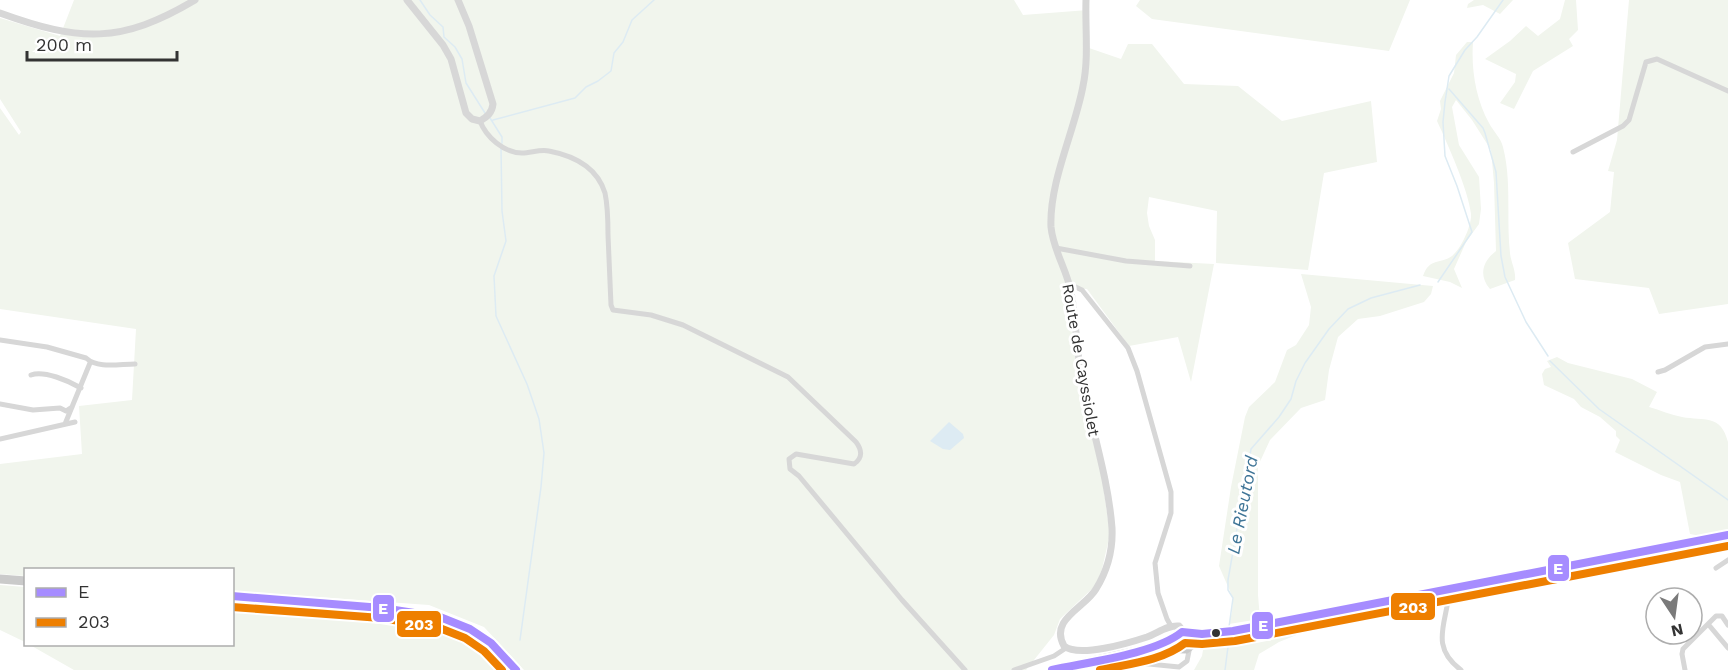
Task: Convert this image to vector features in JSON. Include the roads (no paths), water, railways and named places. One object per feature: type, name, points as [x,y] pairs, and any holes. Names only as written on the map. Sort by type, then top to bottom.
[{"type":"main road","points":[[1052,670],[1184,640],[1728,536]]},
{"type":"main road","points":[[0,579],[24,581]]},
{"type":"main road","points":[[234,596],[382,608],[440,616],[470,629],[491,643],[516,670]]},
{"type":"street","points":[[0,13],[57,32],[101,34],[129,30],[154,22],[195,0]]},
{"type":"street","points":[[407,0],[443,45],[451,59],[466,113],[472,119],[482,120]]},
{"type":"street","points":[[458,0],[469,26],[493,104],[490,112],[482,120]]},
{"type":"street","name":"Route de Cayssiolet","points":[[1066,648],[1061,639],[1060,628],[1065,619],[1095,591],[1102,578],[1112,545],[1105,476],[1080,372],[1069,284],[1051,229],[1052,204],[1083,86],[1086,65],[1086,0]]},
{"type":"street","points":[[1573,152],[1623,126],[1629,120],[1646,62],[1657,59],[1728,91]]},
{"type":"street","points":[[482,120],[483,130],[501,146],[513,152],[549,151],[580,162],[591,168],[597,176],[605,193],[608,211],[613,310],[651,315],[683,325],[788,376],[856,442],[860,447],[861,456],[860,460],[854,464],[796,454],[789,459],[790,469],[799,476],[902,600],[965,670]]},
{"type":"street","points":[[1056,248],[1126,261],[1190,266]]},
{"type":"street","points":[[1069,284],[1082,290],[1128,348],[1137,371],[1171,492],[1171,513],[1156,557],[1155,576],[1166,617],[1171,626]]},
{"type":"street","points":[[0,340],[47,346],[86,358],[90,363],[98,365],[135,363]]},
{"type":"street","points":[[1658,372],[1705,347],[1728,344]]},
{"type":"street","points":[[65,424],[90,363]]},
{"type":"street","points":[[31,375],[37,373],[81,388]]},
{"type":"street","points":[[0,404],[33,410],[60,408],[66,411],[72,407]]},
{"type":"street","points":[[0,438],[75,422]]},
{"type":"street","points":[[1716,568],[1728,560]]},
{"type":"street","points":[[1449,590],[1441,639],[1450,662],[1461,670]]},
{"type":"street","points":[[1685,670],[1682,662],[1683,649],[1719,615],[1728,625]]},
{"type":"street","points":[[1708,624],[1728,648]]},
{"type":"street","points":[[1014,670],[1054,656],[1066,648],[1085,651],[1150,636],[1171,626],[1179,626],[1184,640],[1184,664],[1175,668],[1139,663],[1101,670]]},
{"type":"waterway","points":[[420,0],[430,15],[443,27],[444,37],[455,47],[462,59],[466,83],[485,113]]},
{"type":"waterway","points":[[493,120],[575,98],[586,87],[598,81],[611,71],[614,53],[623,42],[632,20],[654,0]]},
{"type":"waterway","name":"Le Rieutord","points":[[1438,282],[1472,232],[1445,156],[1443,122],[1449,76],[1465,50],[1503,0]]},
{"type":"waterway","points":[[1449,89],[1485,133],[1496,172],[1501,256],[1505,277],[1526,322],[1548,356]]},
{"type":"waterway","points":[[490,118],[502,137],[502,143]]},
{"type":"waterway","points":[[501,148],[502,211],[506,241],[494,276],[496,316],[527,384],[539,419],[544,453],[520,640]]},
{"type":"waterway","name":"Le Rieutord","points":[[1229,627],[1233,598],[1228,590],[1228,580],[1251,449],[1279,417],[1291,399],[1296,381],[1305,363],[1329,329],[1348,309],[1371,298],[1420,285]]},
{"type":"waterway","points":[[1550,361],[1599,409],[1728,500]]},
{"type":"waterway","name":"Le Rieutord","points":[[1225,670],[1229,639]]}]
